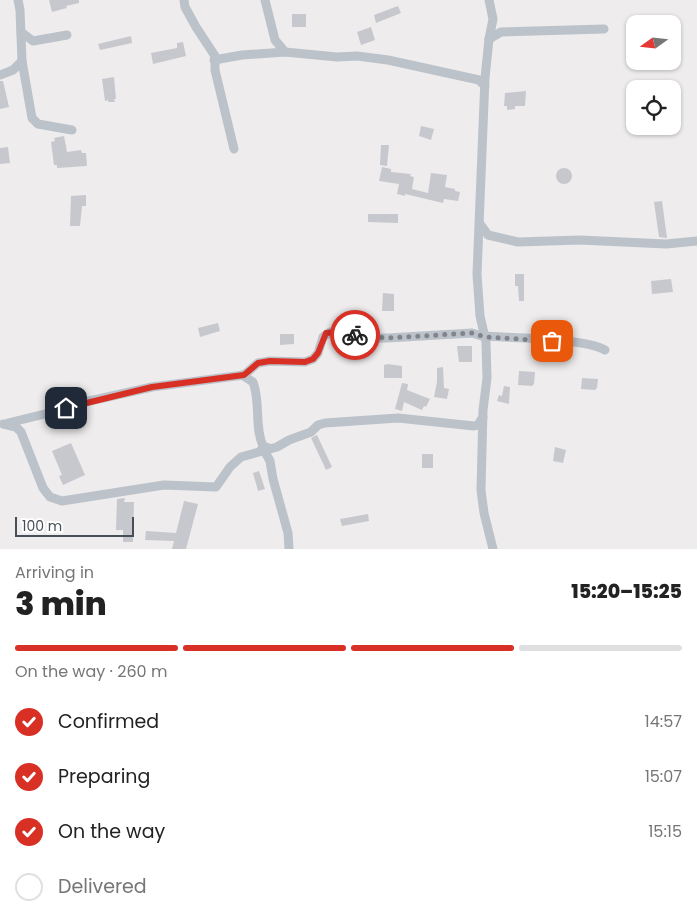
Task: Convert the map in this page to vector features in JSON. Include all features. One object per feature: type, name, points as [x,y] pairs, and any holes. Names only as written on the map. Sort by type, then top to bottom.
[{"type":"street","points":[[18,0],[22,61],[32,118],[38,124],[72,130]]},
{"type":"street","points":[[184,0],[185,7],[196,28],[216,58],[234,149]]},
{"type":"street","points":[[266,0],[275,40],[285,52]]},
{"type":"street","points":[[489,0],[493,20],[501,32]]},
{"type":"street","points":[[493,20],[483,81],[477,274],[487,378],[483,417],[481,490],[484,513],[493,549]]},
{"type":"street","points":[[489,39],[501,32],[604,28]]},
{"type":"street","points":[[21,32],[33,41]]},
{"type":"street","points":[[21,46],[33,41],[68,35]]},
{"type":"street","points":[[267,53],[272,49],[275,40]]},
{"type":"street","points":[[216,58],[285,52],[388,60],[483,81]]},
{"type":"street","points":[[0,76],[13,70],[22,61]]},
{"type":"street","points":[[13,70],[24,74]]},
{"type":"street","points":[[479,220],[484,232],[488,235],[518,242],[580,240],[666,244],[697,241]]},
{"type":"street","points":[[478,244],[488,235]]},
{"type":"street","points":[[1,425],[40,416],[76,404],[152,387],[242,375],[258,363],[270,361],[305,362],[313,359],[318,353],[323,337],[330,332],[371,338],[482,334],[567,341],[600,347],[605,350]]},
{"type":"street","points":[[255,366],[252,375],[258,400],[260,438],[270,461],[272,479],[288,533],[289,549]]},
{"type":"street","points":[[242,375],[253,382]]},
{"type":"street","points":[[474,426],[478,425],[483,417]]},
{"type":"street","points":[[1,425],[16,427],[21,432],[43,488],[50,497],[62,501],[156,486],[216,487],[237,460],[311,432],[318,425],[337,421],[405,419],[474,426],[483,431]]},
{"type":"building","points":[[49,0],[79,0],[79,3],[52,12]]},
{"type":"building","points":[[398,6],[401,13],[376,23],[374,15]]},
{"type":"building","points":[[292,14],[306,14],[306,27],[292,27]]},
{"type":"building","points":[[371,27],[375,40],[361,45],[357,32]]},
{"type":"building","points":[[131,36],[132,43],[100,50],[98,44]]},
{"type":"building","points":[[183,42],[186,56],[153,64],[151,53],[177,48],[177,43]]},
{"type":"building","points":[[114,77],[116,99],[114,99],[115,102],[108,102],[108,100],[105,101],[102,79]]},
{"type":"building","points":[[0,81],[3,81],[9,107],[0,109]]},
{"type":"building","points":[[526,91],[525,106],[515,106],[515,109],[507,110],[507,106],[504,106],[505,93]]},
{"type":"building","points":[[421,126],[434,129],[431,140],[419,136]]},
{"type":"building","points":[[64,136],[67,152],[81,150],[82,153],[86,153],[87,166],[57,168],[57,165],[54,165],[51,142],[55,141],[54,138]]},
{"type":"building","points":[[381,145],[389,145],[387,166],[380,165]]},
{"type":"building","points":[[8,147],[10,163],[0,164],[0,148]]},
{"type":"building","points":[[382,167],[391,169],[391,172],[411,174],[410,176],[414,177],[412,189],[428,193],[431,173],[447,175],[445,187],[460,192],[458,201],[444,199],[443,203],[405,194],[405,196],[397,194],[399,184],[379,181]]},
{"type":"building","points":[[564,168],[570,170],[572,176],[570,182],[564,184],[558,182],[556,176],[558,170]]},
{"type":"building","points":[[86,195],[86,206],[82,206],[80,226],[70,226],[71,196]]},
{"type":"building","points":[[662,201],[667,238],[659,237],[654,202]]},
{"type":"building","points":[[368,214],[398,214],[398,223],[368,222]]},
{"type":"building","points":[[515,274],[524,274],[524,301],[519,301],[518,286],[515,286]]},
{"type":"building","points":[[671,279],[673,292],[652,294],[651,281]]},
{"type":"building","points":[[383,293],[394,294],[394,311],[382,311]]},
{"type":"building","points":[[218,323],[220,331],[200,337],[198,328]]},
{"type":"building","points":[[280,334],[294,334],[294,344],[280,345]]},
{"type":"building","points":[[457,346],[472,346],[472,362],[459,362]]},
{"type":"building","points":[[384,365],[402,366],[402,378],[384,378]]},
{"type":"building","points":[[443,367],[444,388],[449,389],[447,399],[434,397],[437,368]]},
{"type":"building","points":[[519,371],[535,372],[534,384],[532,386],[518,385]]},
{"type":"building","points":[[582,378],[598,379],[597,388],[595,390],[581,389]]},
{"type":"building","points":[[402,383],[408,384],[407,390],[430,399],[426,407],[424,406],[422,410],[404,402],[402,411],[395,409]]},
{"type":"building","points":[[504,386],[510,387],[509,404],[497,401],[499,395],[502,396]]},
{"type":"building","points":[[317,435],[332,467],[326,470],[311,438]]},
{"type":"building","points":[[71,443],[85,475],[63,485],[59,476],[62,475],[52,451]]},
{"type":"building","points":[[555,447],[566,450],[563,463],[553,461]]},
{"type":"building","points":[[422,454],[433,454],[433,468],[422,468]]},
{"type":"building","points":[[259,471],[265,489],[258,491],[253,473]]},
{"type":"building","points":[[125,498],[124,502],[134,502],[133,542],[123,542],[123,530],[116,530],[117,499]]},
{"type":"building","points":[[184,501],[198,504],[186,549],[172,549],[174,541],[145,540],[146,531],[176,533]]},
{"type":"building","points":[[368,514],[369,521],[342,526],[340,519]]},
{"type":"way so far","points":[[355,335],[371,338],[388,338],[472,333],[485,337],[552,341]]},
{"type":"route","points":[[66,408],[76,404],[124,395],[167,384],[244,375],[258,363],[270,361],[305,362],[313,359],[318,353],[326,333],[337,332],[355,335]]}]
